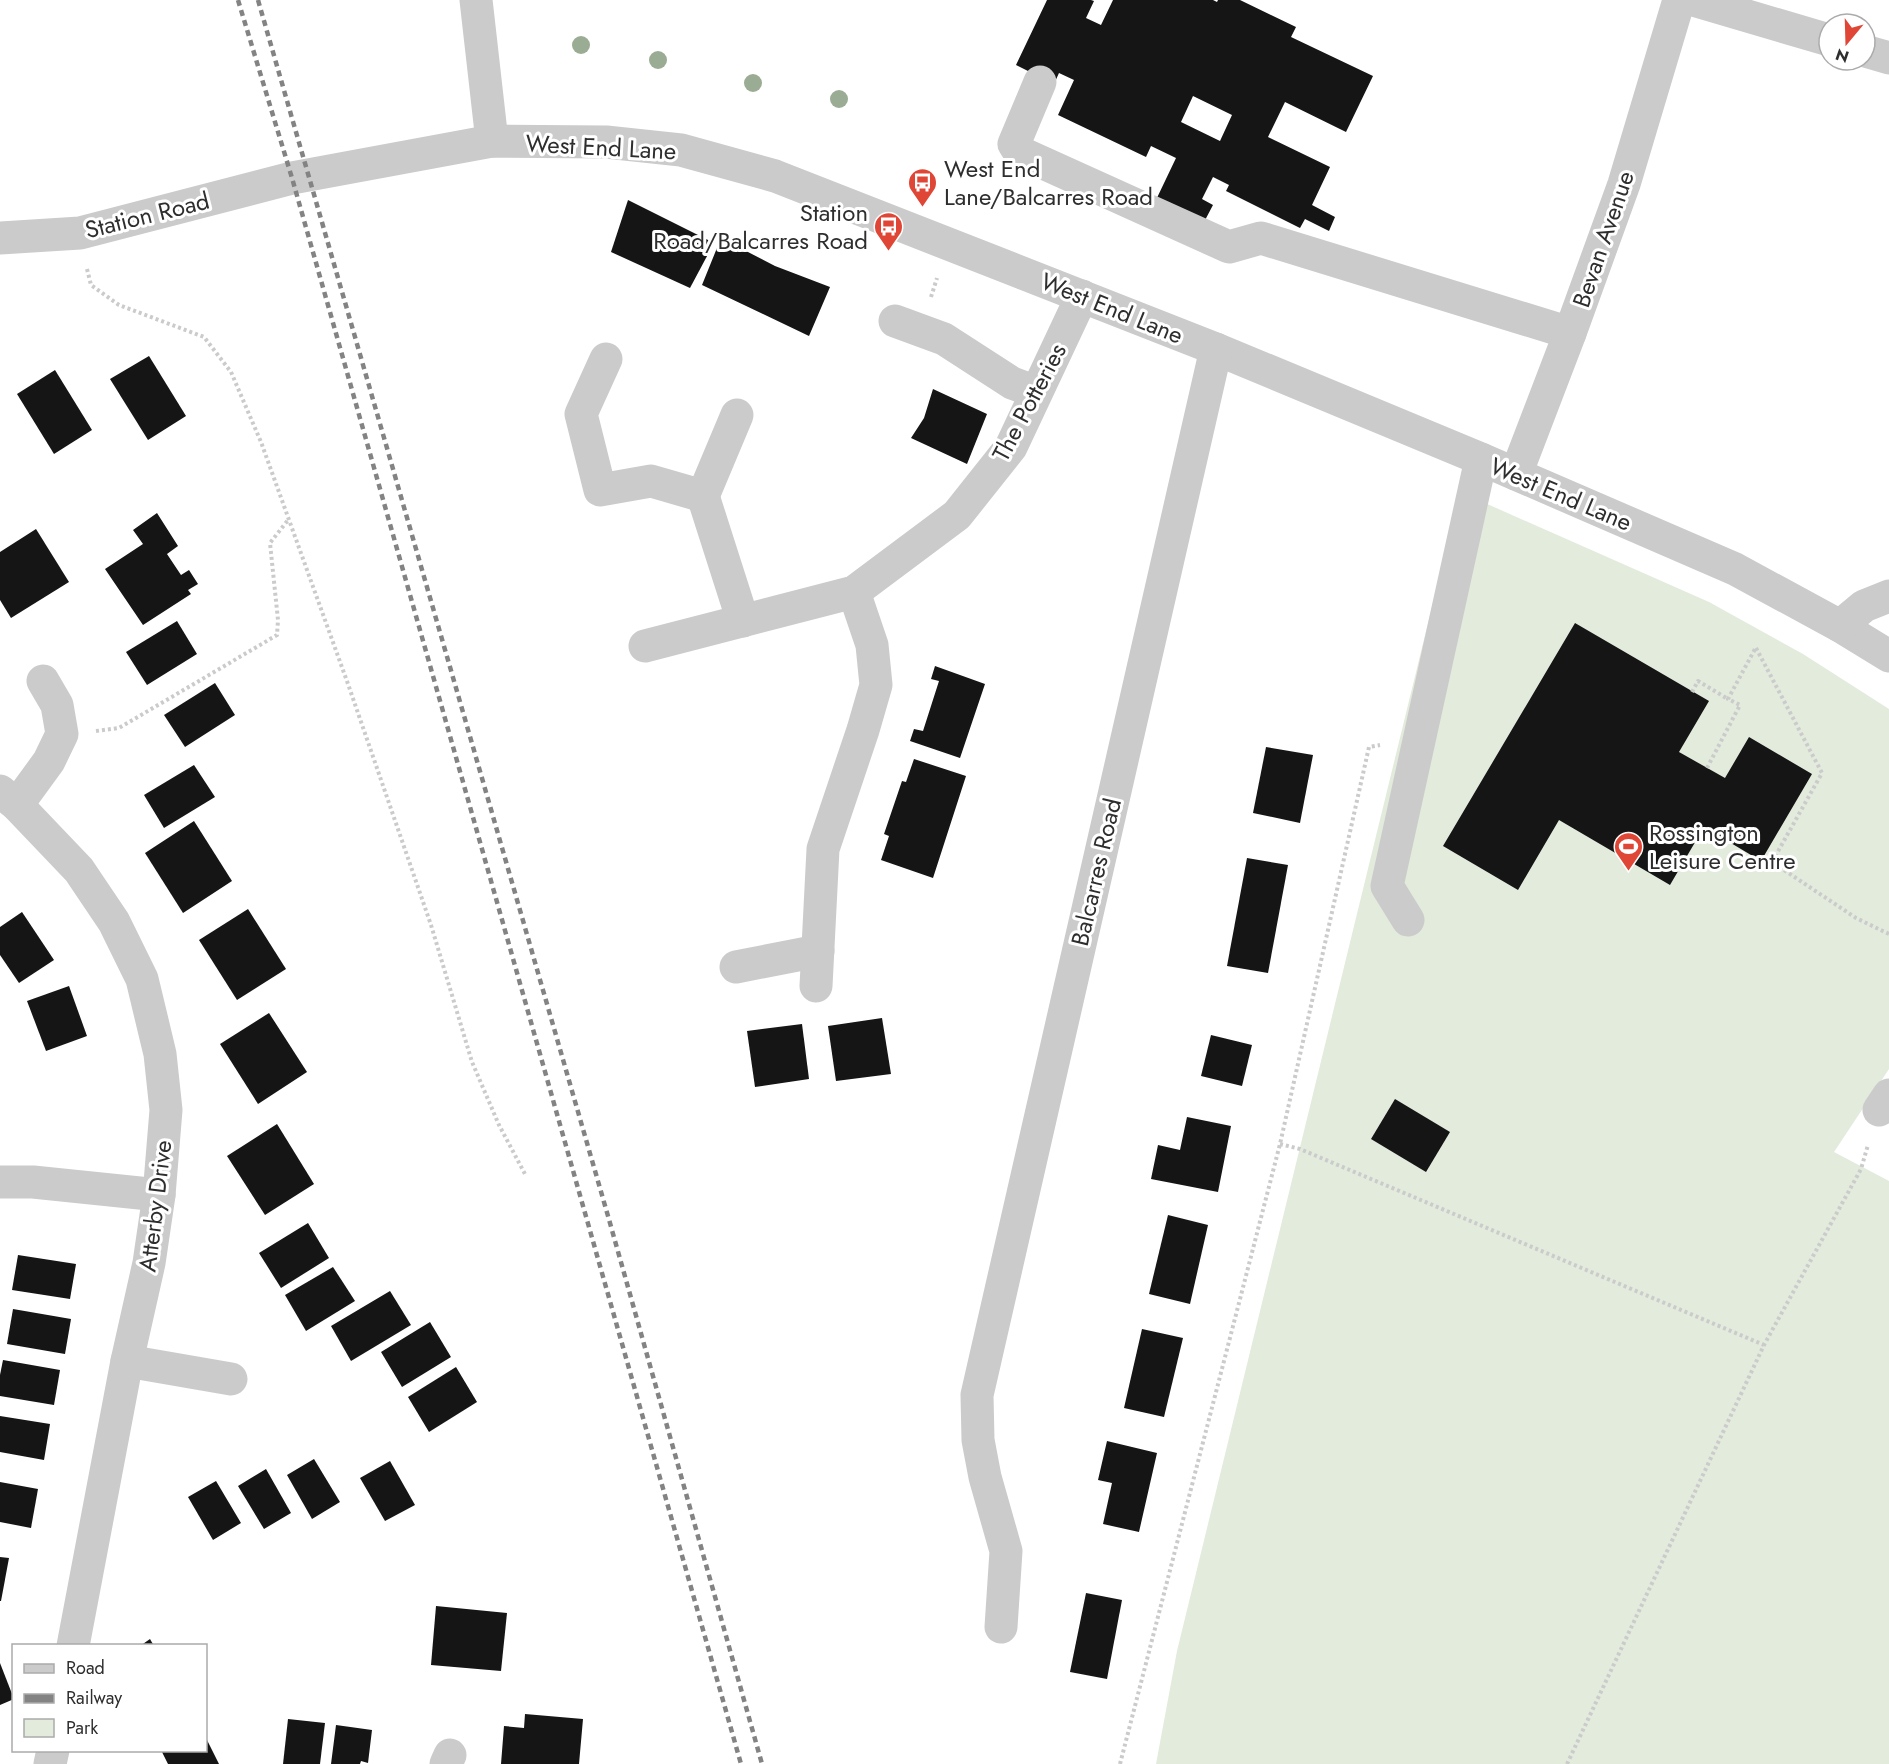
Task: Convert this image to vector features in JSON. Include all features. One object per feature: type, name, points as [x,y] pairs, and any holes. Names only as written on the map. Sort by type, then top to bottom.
[{"type":"street","points":[[476,0],[492,141]]},
{"type":"street","name":"Bevan Avenue","points":[[1516,474],[1570,333],[1623,184],[1679,0]]},
{"type":"street","points":[[1693,0],[1817,36]]},
{"type":"street","points":[[1040,82],[1014,144],[1019,152],[1228,248],[1261,237],[1570,333]]},
{"type":"street","name":"West End Lane","points":[[292,178],[492,141],[606,142],[681,150],[775,176],[1215,349],[1516,474],[1735,569],[1840,626],[1889,656]]},
{"type":"street","name":"Station Road","points":[[0,238],[80,233],[292,178]]},
{"type":"street","name":"The Potteries","points":[[645,646],[854,592],[957,515],[1011,447],[1082,296]]},
{"type":"street","points":[[895,321],[944,339],[1012,383],[1036,393]]},
{"type":"street","name":"Balcarres Road","points":[[1000,1627],[1006,1551],[985,1477],[978,1440],[977,1395],[1215,349]]},
{"type":"street","points":[[606,359],[581,414],[600,490],[651,481],[703,496]]},
{"type":"street","points":[[736,416],[703,496],[743,621]]},
{"type":"street","points":[[1408,920],[1387,886],[1480,459]]},
{"type":"street","points":[[816,986],[824,849],[876,685],[872,645],[854,592]]},
{"type":"street","points":[[1840,626],[1864,606],[1889,596]]},
{"type":"street","points":[[43,681],[57,705],[62,734]]},
{"type":"street","name":"Atterby Drive","points":[[62,734],[49,761],[9,798],[79,870],[114,922],[142,979],[160,1054],[166,1110],[159,1195],[149,1263],[127,1361],[73,1644]]},
{"type":"street","points":[[736,967],[818,951]]},
{"type":"street","points":[[0,1182],[33,1182],[159,1195]]},
{"type":"street","points":[[127,1361],[231,1379]]},
{"type":"path","points":[[80,233],[91,285],[119,305],[204,337],[231,372],[261,442],[289,519],[431,925],[472,1062],[499,1125],[526,1176]]},
{"type":"path","points":[[62,734],[119,728],[277,635],[278,620],[270,543],[289,519]]},
{"type":"path","points":[[1728,699],[1756,648],[1822,773],[1772,862],[1856,918],[1889,934]]},
{"type":"path","points":[[1692,692],[1698,681],[1740,705],[1707,768]]},
{"type":"path","points":[[1120,1764],[1280,1144],[1369,747],[1418,736]]},
{"type":"path","points":[[1567,1764],[1764,1345],[1861,1169],[1884,1102]]},
{"type":"path","points":[[1280,1144],[1300,1149],[1764,1345]]},
{"type":"green space","points":[[1460,492],[1709,602],[1803,654],[1889,709],[1889,1069],[1834,1152],[1889,1181],[1889,1764],[1156,1764],[1177,1651]]},
{"type":"building","points":[[1047,0],[1094,1],[1086,18],[1101,25],[1113,0],[1213,0],[1217,2],[1218,0],[1240,0],[1296,27],[1291,37],[1373,76],[1346,132],[1285,102],[1268,137],[1330,167],[1312,205],[1335,217],[1329,231],[1305,219],[1300,228],[1226,191],[1229,185],[1213,177],[1202,199],[1213,205],[1203,224],[1155,202],[1176,158],[1151,146],[1146,157],[1058,115],[1074,80],[1059,73],[1054,84],[1016,65]],"holes":[[[1193,96],[1232,115],[1220,141],[1181,122]]]},
{"type":"building","points":[[628,200],[714,243],[690,288],[611,252]]},
{"type":"building","points":[[721,238],[775,266],[830,287],[809,336],[702,285]]},
{"type":"building","points":[[149,356],[186,416],[148,440],[110,379]]},
{"type":"building","points":[[55,370],[92,430],[54,454],[17,394]]},
{"type":"building","points":[[933,389],[987,414],[967,464],[911,438],[924,418]]},
{"type":"building","points":[[157,513],[178,546],[167,554],[181,575],[189,570],[198,584],[188,590],[191,594],[143,625],[105,569],[143,544],[133,530]]},
{"type":"building","points":[[36,529],[69,582],[11,618],[0,600],[0,552]]},
{"type":"building","points":[[177,621],[197,654],[147,685],[126,652]]},
{"type":"building","points":[[1575,623],[1709,701],[1679,752],[1725,778],[1749,737],[1812,774],[1761,861],[1704,827],[1670,885],[1559,820],[1518,890],[1443,846]]},
{"type":"building","points":[[935,666],[985,684],[960,758],[910,741],[914,729],[923,731],[939,681],[931,679]]},
{"type":"building","points":[[215,683],[235,715],[185,747],[164,715]]},
{"type":"building","points":[[1266,747],[1313,755],[1300,823],[1253,813]]},
{"type":"building","points":[[914,759],[966,776],[933,878],[881,860],[889,836],[884,834],[902,781],[906,782]]},
{"type":"building","points":[[194,765],[215,797],[164,828],[144,795]]},
{"type":"building","points":[[194,821],[232,881],[183,913],[145,853]]},
{"type":"building","points":[[1247,858],[1288,865],[1268,973],[1227,966]]},
{"type":"building","points":[[248,909],[286,969],[237,1000],[199,940]]},
{"type":"building","points":[[22,912],[54,960],[19,983],[0,955],[0,927]]},
{"type":"building","points":[[69,986],[87,1036],[46,1051],[27,1001]]},
{"type":"building","points":[[269,1013],[307,1072],[258,1104],[220,1044]]},
{"type":"building","points":[[882,1018],[891,1074],[836,1081],[828,1026]]},
{"type":"building","points":[[802,1024],[809,1079],[755,1087],[747,1031]]},
{"type":"building","points":[[1211,1035],[1252,1045],[1242,1086],[1201,1076]]},
{"type":"building","points":[[1395,1099],[1450,1132],[1426,1172],[1371,1139]]},
{"type":"building","points":[[1187,1117],[1231,1126],[1218,1192],[1151,1179],[1158,1145],[1180,1150]]},
{"type":"building","points":[[277,1124],[314,1184],[265,1215],[227,1156]]},
{"type":"building","points":[[1168,1215],[1208,1225],[1190,1304],[1149,1294]]},
{"type":"building","points":[[308,1223],[329,1258],[281,1288],[259,1253]]},
{"type":"building","points":[[18,1255],[76,1264],[70,1299],[12,1290]]},
{"type":"building","points":[[333,1267],[355,1301],[306,1331],[285,1295]]},
{"type":"building","points":[[390,1291],[411,1325],[351,1361],[331,1326]]},
{"type":"building","points":[[13,1309],[71,1319],[65,1354],[7,1344]]},
{"type":"building","points":[[430,1322],[451,1357],[402,1387],[381,1352]]},
{"type":"building","points":[[1142,1329],[1183,1338],[1164,1417],[1124,1408]]},
{"type":"building","points":[[3,1360],[60,1370],[54,1405],[0,1396]]},
{"type":"building","points":[[456,1367],[477,1402],[429,1432],[408,1397]]},
{"type":"building","points":[[0,1416],[50,1424],[44,1460],[0,1452]]},
{"type":"building","points":[[1107,1441],[1157,1453],[1139,1532],[1103,1524],[1112,1483],[1098,1480]]},
{"type":"building","points":[[314,1459],[340,1502],[312,1519],[287,1475]]},
{"type":"building","points":[[390,1461],[415,1505],[385,1521],[360,1478]]},
{"type":"building","points":[[266,1469],[291,1513],[264,1529],[238,1486]]},
{"type":"building","points":[[216,1481],[241,1523],[213,1540],[188,1497]]},
{"type":"building","points":[[0,1482],[38,1489],[31,1528],[0,1522]]},
{"type":"building","points":[[0,1557],[9,1558],[1,1601],[0,1601]]},
{"type":"building","points":[[1086,1593],[1122,1600],[1107,1679],[1070,1672]]},
{"type":"building","points":[[436,1606],[507,1613],[501,1671],[431,1665]]},
{"type":"building","points":[[150,1639],[153,1644],[143,1644]]},
{"type":"building","points":[[0,1663],[12,1694],[12,1700],[0,1705]]},
{"type":"building","points":[[525,1714],[583,1719],[579,1764],[501,1764],[504,1726],[524,1728]]},
{"type":"building","points":[[288,1719],[325,1723],[320,1764],[283,1764]]},
{"type":"building","points":[[336,1725],[372,1730],[368,1763],[361,1761],[360,1764],[331,1764]]},
{"type":"building","points":[[207,1740],[219,1764],[168,1764],[162,1752],[207,1752]]},
{"type":"railway","points":[[238,0],[292,178],[741,1764]]},
{"type":"railway","points":[[258,0],[608,1216],[762,1764]]},
{"type":"place","name":"West End Lane/Balcarres Road","points":[[923,208]]},
{"type":"place","name":"Station Road/Balcarres Road","points":[[889,252]]},
{"type":"place","name":"Rossington Leisure Centre","points":[[1628,872]]}]
